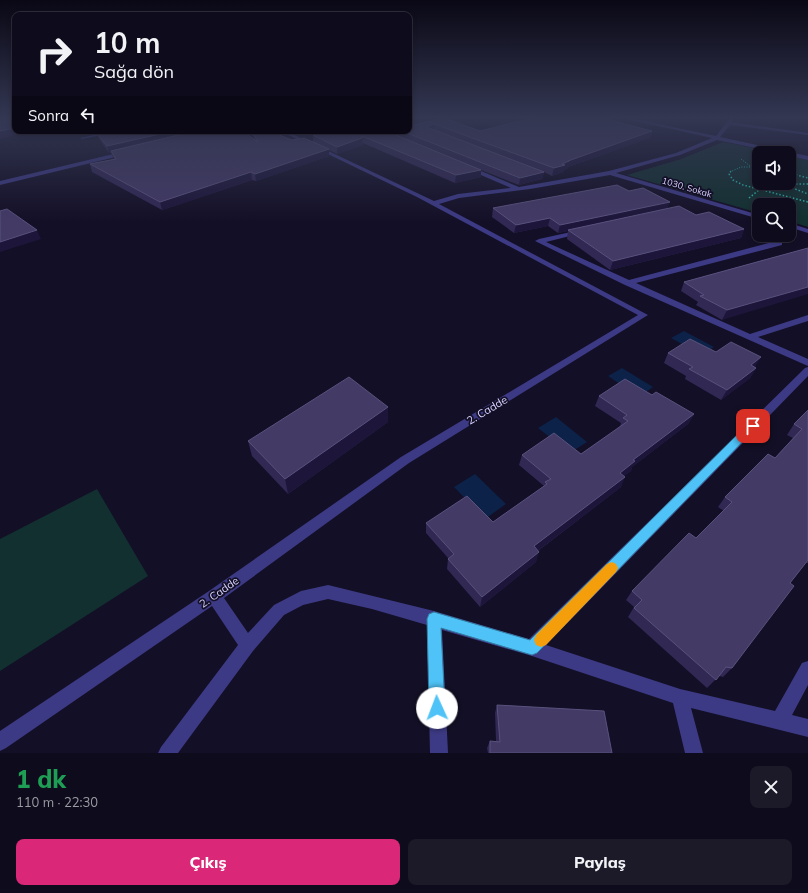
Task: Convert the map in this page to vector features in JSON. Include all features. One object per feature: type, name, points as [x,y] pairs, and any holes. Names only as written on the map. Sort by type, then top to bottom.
[{"type":"street","points":[[0,183],[128,152]]},
{"type":"street","name":"2. Cadde","points":[[0,742],[214,596],[405,460],[644,315],[434,203],[330,152]]},
{"type":"street","points":[[434,203],[458,196],[519,189],[610,173],[683,152]]},
{"type":"street","points":[[796,155],[808,158]]},
{"type":"street","points":[[461,165],[519,189]]},
{"type":"street","name":"1030. Sokak","points":[[610,173],[752,215]]},
{"type":"street","points":[[544,177],[558,182]]},
{"type":"street","points":[[796,228],[808,231]]},
{"type":"street","points":[[584,232],[539,241],[628,283],[808,363]]},
{"type":"street","points":[[628,283],[779,244]]},
{"type":"street","points":[[749,337],[808,318]]},
{"type":"street","points":[[532,648],[808,370]]},
{"type":"street","points":[[167,753],[246,645],[279,610],[301,598],[328,592],[434,619],[532,648],[680,697],[808,728]]},
{"type":"street","points":[[214,596],[246,645]]},
{"type":"street","points":[[434,619],[439,753]]},
{"type":"street","points":[[779,721],[808,669]]},
{"type":"street","points":[[680,697],[694,753]]},
{"type":"path","points":[[752,167],[738,168],[730,171],[729,174],[733,180],[752,187]]},
{"type":"path","points":[[796,175],[808,178]]},
{"type":"path","points":[[808,184],[795,184],[790,187],[808,194]]},
{"type":"path","points":[[764,190],[808,202]]},
{"type":"green space","points":[[698,152],[752,152],[752,190],[796,190],[796,157],[808,160],[808,227],[796,223],[796,198],[752,198],[752,211],[627,175],[681,159]]},
{"type":"green space","points":[[97,489],[148,576],[0,671],[0,539]]},
{"type":"water","points":[[684,331],[714,347],[702,355],[671,338]]},
{"type":"water","points":[[622,368],[653,387],[639,397],[608,376]]},
{"type":"water","points":[[556,417],[587,442],[570,453],[538,428]]},
{"type":"water","points":[[475,474],[506,504],[485,519],[454,487]]},
{"type":"building","points":[[112,152],[320,152],[255,174],[251,172],[160,202],[90,164],[116,159]]},
{"type":"building","points":[[401,152],[437,152],[481,170],[456,175]]},
{"type":"building","points":[[455,152],[492,152],[544,172],[520,178]]},
{"type":"building","points":[[511,152],[593,152],[562,164],[565,165],[554,168]]},
{"type":"building","points":[[617,185],[629,191],[643,188],[670,202],[560,225],[550,218],[516,225],[493,208]]},
{"type":"building","points":[[679,206],[696,215],[709,212],[744,229],[613,261],[568,230]]},
{"type":"building","points":[[7,209],[37,230],[0,242],[0,211]]},
{"type":"building","points":[[808,248],[808,287],[727,310],[700,296],[704,295],[684,282]]},
{"type":"building","points":[[690,339],[716,352],[731,342],[761,357],[751,365],[756,368],[727,390],[689,369],[693,367],[668,353]]},
{"type":"building","points":[[349,377],[388,407],[285,479],[248,441]]},
{"type":"building","points":[[625,379],[652,395],[656,392],[694,414],[633,460],[635,461],[620,473],[625,477],[534,546],[539,552],[482,597],[448,559],[454,554],[426,523],[467,496],[493,522],[547,484],[545,482],[551,479],[522,455],[554,433],[581,454],[628,421],[623,418],[627,415],[599,396]]},
{"type":"building","points":[[808,410],[808,560],[790,583],[794,586],[732,668],[726,667],[716,680],[634,608],[642,600],[632,591],[689,533],[696,538],[732,502],[725,497],[768,454],[775,458],[802,429],[794,424]]},
{"type":"building","points":[[497,705],[604,711],[612,753],[490,753],[490,741],[500,742]]},
{"type":"slow traffic","points":[[541,640],[612,568]]},
{"type":"route","points":[[437,708],[434,619],[532,648],[753,426]]}]
